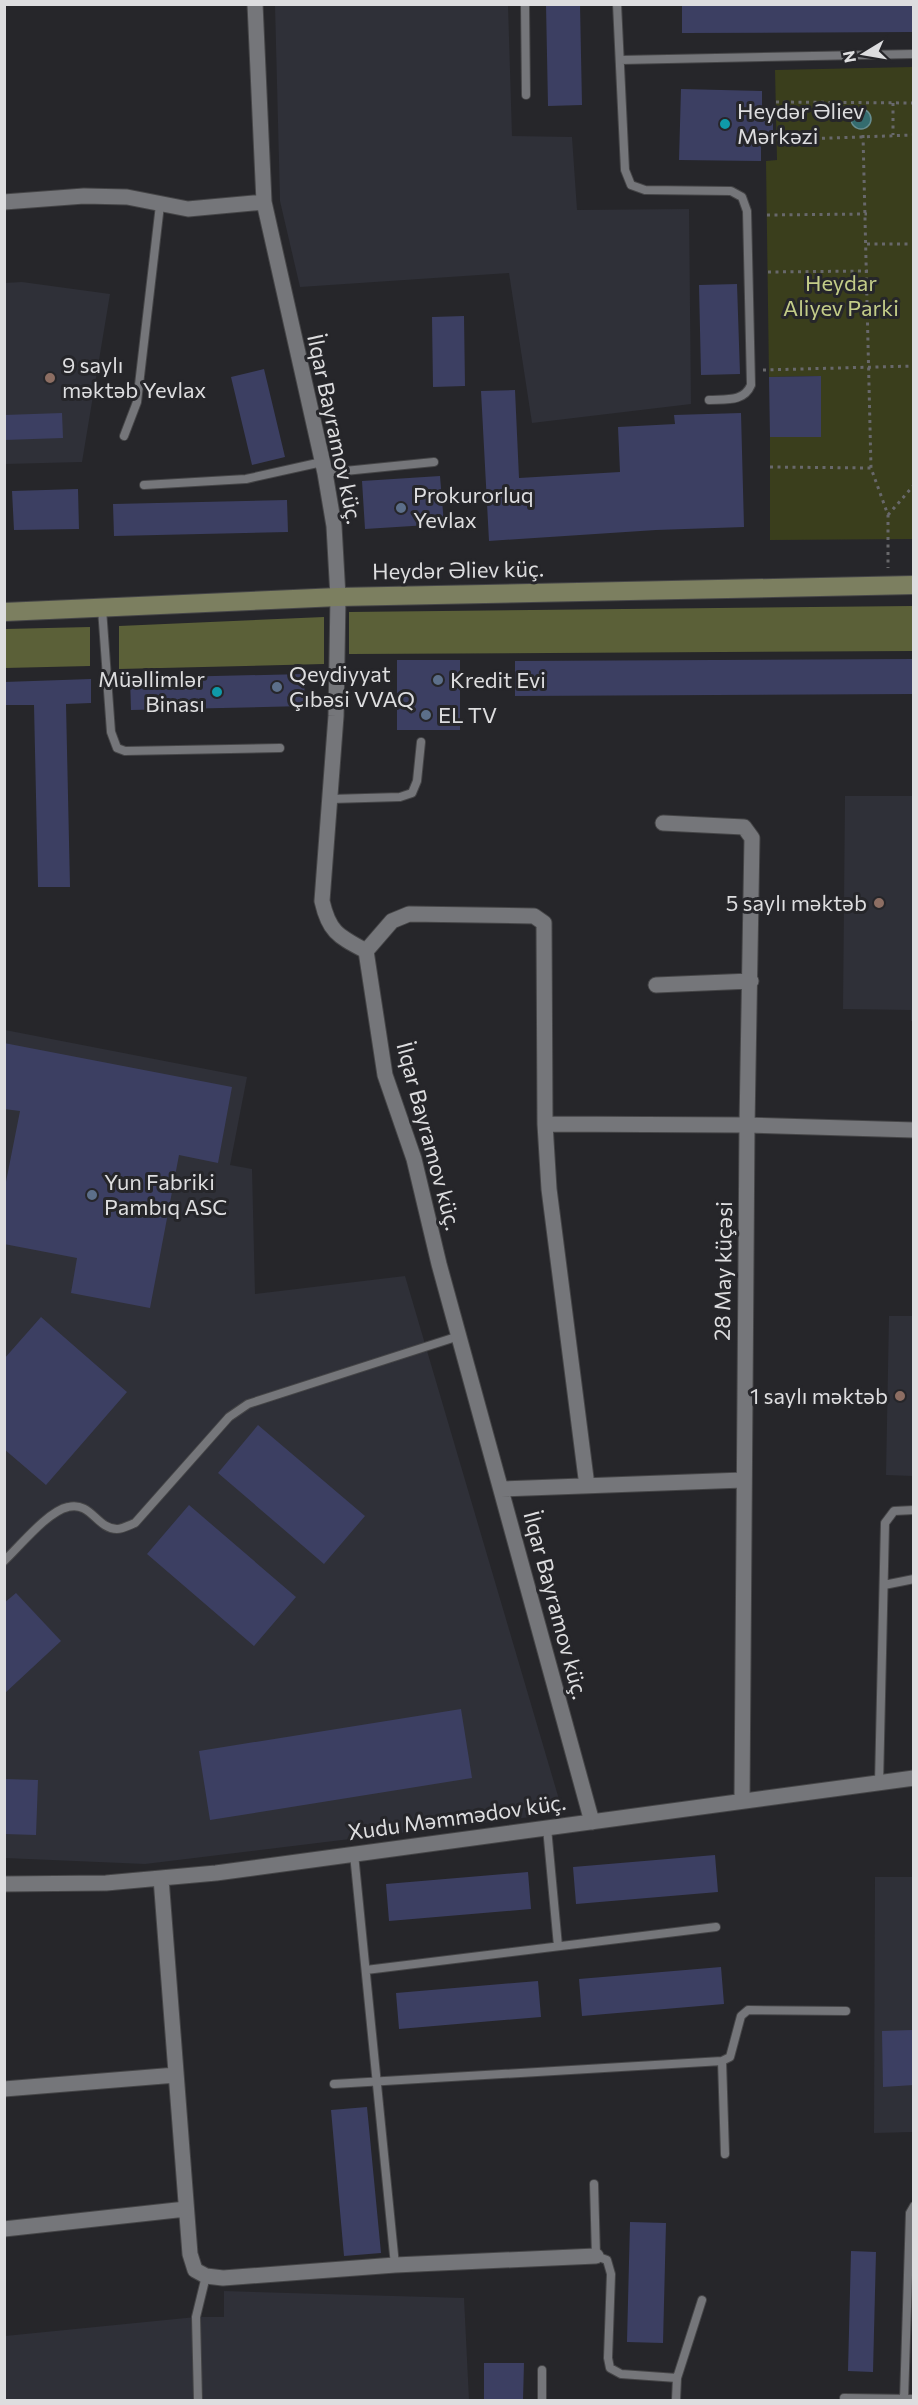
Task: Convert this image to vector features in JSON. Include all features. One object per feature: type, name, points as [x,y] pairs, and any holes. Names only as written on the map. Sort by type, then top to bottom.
[{"type":"street","name":"İlqar Bayramov küç.","points":[[255,4],[264,202],[324,467],[334,526],[338,597],[336,727],[322,901],[327,923],[339,937],[366,951],[386,1075],[414,1159],[459,1336],[592,1822]]},
{"type":"street","points":[[4,202],[84,196],[126,197],[189,209],[264,202]]},
{"type":"street","name":"Heydər Əliev küç.","points":[[4,612],[338,597],[914,585]]},
{"type":"street","name":"28 May küçəsi","points":[[663,823],[744,826],[750,831],[752,838],[752,981],[747,1125],[743,1480],[742,1800]]},
{"type":"street","points":[[366,951],[392,921],[409,914],[534,916],[544,923],[546,940],[545,1124],[549,1189],[587,1486]]},
{"type":"street","points":[[656,985],[752,981]]},
{"type":"street","points":[[545,1124],[747,1125],[914,1130]]},
{"type":"street","points":[[501,1489],[743,1480]]},
{"type":"street","name":"Xudu Məmmədov küç.","points":[[4,1884],[106,1883],[161,1878],[914,1778]]},
{"type":"street","points":[[161,1878],[186,2209],[190,2254],[195,2270],[206,2276],[223,2278],[395,2265],[596,2256]]},
{"type":"street","points":[[4,2089],[176,2075]]},
{"type":"street","points":[[4,2229],[186,2209]]},
{"type":"lane","points":[[525,4],[526,95]]},
{"type":"lane","points":[[616,4],[625,170],[631,185],[645,190],[731,191],[742,197],[747,211],[751,385],[748,393],[739,398],[710,400]]},
{"type":"lane","points":[[620,60],[914,54]]},
{"type":"lane","points":[[124,435],[137,402],[160,205]]},
{"type":"lane","points":[[144,485],[246,479],[324,467],[434,462]]},
{"type":"lane","points":[[102,607],[111,732],[117,748],[125,751],[280,748]]},
{"type":"lane","points":[[331,799],[400,797],[412,793],[417,781],[421,742]]},
{"type":"lane","points":[[4,1561],[55,1513],[69,1506],[85,1507],[106,1526],[118,1530],[135,1523],[229,1417],[248,1404],[459,1336]]},
{"type":"lane","points":[[879,1783],[885,1523],[894,1511],[914,1510]]},
{"type":"lane","points":[[884,1585],[914,1579]]},
{"type":"lane","points":[[547,1828],[558,1946]]},
{"type":"lane","points":[[354,1854],[395,2265]]},
{"type":"lane","points":[[366,1971],[716,1928]]},
{"type":"lane","points":[[334,2084],[722,2061],[730,2057],[741,2016],[748,2010],[846,2011]]},
{"type":"lane","points":[[722,2061],[725,2154]]},
{"type":"lane","points":[[594,2184],[596,2256],[607,2260],[611,2274],[610,2368],[621,2374],[677,2378]]},
{"type":"lane","points":[[904,2400],[910,2213],[914,2206]]},
{"type":"lane","points":[[198,2400],[196,2317],[206,2276]]},
{"type":"lane","points":[[676,2400],[677,2378],[702,2300]]},
{"type":"lane","points":[[542,2370],[542,2400]]},
{"type":"lane","points":[[844,2398],[914,2399]]},
{"type":"path","points":[[776,102],[914,103]]},
{"type":"path","points":[[893,103],[893,135]]},
{"type":"path","points":[[777,140],[863,135],[914,135]]},
{"type":"path","points":[[863,135],[867,214],[871,468],[888,515],[888,585]]},
{"type":"path","points":[[767,215],[867,214]]},
{"type":"path","points":[[867,243],[914,244]]},
{"type":"path","points":[[768,272],[868,271]]},
{"type":"path","points":[[758,370],[914,366]]},
{"type":"path","points":[[770,467],[871,468]]},
{"type":"path","points":[[888,515],[914,485]]},
{"type":"shaded area","points":[[275,5],[508,5],[512,136],[572,137],[577,210],[689,209],[691,404],[532,423],[509,273],[300,287],[280,201]]},
{"type":"shaded area","name":"9 saylı məktəb Yevlax","points":[[22,282],[110,294],[82,462],[5,464],[4,283]]},
{"type":"shaded area","name":"5 saylı məktəb","points":[[845,796],[913,796],[913,1021],[911,1021],[911,1010],[843,1009]]},
{"type":"shaded area","points":[[5,1030],[247,1077],[230,1165],[252,1169],[255,1294],[405,1276],[563,1813],[145,1864],[5,1858]]},
{"type":"shaded area","name":"1 saylı məktəb","points":[[889,1316],[913,1316],[913,1476],[886,1475]]},
{"type":"shaded area","points":[[875,1877],[913,1877],[913,2132],[874,2133]]},
{"type":"shaded area","points":[[224,2291],[464,2298],[469,2400],[5,2400],[5,2336],[196,2317],[224,2317]]},
{"type":"green space","name":"Heydar Aliyev Parki","points":[[913,67],[913,539],[770,540],[770,437],[821,436],[821,376],[769,377],[766,161],[777,160],[775,70]]},
{"type":"green space","points":[[913,606],[913,651],[349,654],[349,612]]},
{"type":"green space","points":[[324,617],[324,664],[119,669],[119,626]]},
{"type":"green space","points":[[90,627],[90,666],[5,668],[5,629]]},
{"type":"water","points":[[857,109],[865,109],[871,115],[871,123],[865,129],[857,129],[851,123],[851,115]]},
{"type":"building","points":[[546,4],[580,4],[582,105],[548,106]]},
{"type":"building","points":[[682,4],[914,4],[914,32],[682,33]]},
{"type":"building","points":[[681,89],[762,91],[762,108],[773,108],[773,144],[761,144],[761,161],[679,160]]},
{"type":"building","points":[[737,284],[740,374],[701,375],[699,285]]},
{"type":"building","points":[[464,316],[465,386],[433,387],[432,317]]},
{"type":"building","points":[[264,369],[285,457],[252,465],[231,377]]},
{"type":"building","points":[[821,376],[821,437],[770,437],[769,377]]},
{"type":"building","points":[[515,390],[519,478],[620,472],[618,427],[675,424],[674,415],[741,413],[744,527],[656,530],[489,541],[481,391]]},
{"type":"building","points":[[62,413],[63,438],[4,440],[4,415]]},
{"type":"building","points":[[440,476],[444,524],[365,529],[362,481]]},
{"type":"building","points":[[78,489],[79,529],[14,530],[12,491]]},
{"type":"building","points":[[287,500],[288,532],[114,536],[113,504]]},
{"type":"building","points":[[914,659],[914,694],[515,696],[515,661]]},
{"type":"building","points":[[397,660],[460,660],[460,730],[397,730]]},
{"type":"building","name":"Müəllimlər Binası","points":[[304,674],[305,706],[131,710],[130,678]]},
{"type":"building","points":[[91,679],[91,703],[66,704],[70,887],[38,887],[34,705],[4,705],[4,682]]},
{"type":"building","points":[[4,1043],[232,1087],[218,1163],[179,1155],[150,1308],[71,1293],[77,1258],[4,1244],[4,1192],[20,1111],[4,1109]]},
{"type":"building","points":[[41,1317],[127,1392],[46,1485],[4,1449],[4,1359]]},
{"type":"building","points":[[258,1425],[365,1516],[324,1564],[218,1473]]},
{"type":"building","points":[[189,1505],[296,1597],[254,1646],[147,1554]]},
{"type":"building","points":[[16,1593],[61,1641],[4,1694],[4,1603]]},
{"type":"building","points":[[461,1709],[472,1778],[210,1820],[199,1751]]},
{"type":"building","points":[[4,1779],[38,1780],[36,1835],[4,1834]]},
{"type":"building","points":[[715,1855],[718,1892],[576,1904],[573,1867]]},
{"type":"building","points":[[528,1872],[531,1909],[389,1921],[386,1884]]},
{"type":"building","points":[[721,1967],[724,2004],[582,2016],[579,1979]]},
{"type":"building","points":[[538,1981],[541,2017],[399,2029],[396,1993]]},
{"type":"building","points":[[912,2030],[914,2085],[883,2087],[882,2031]]},
{"type":"building","points":[[367,2107],[381,2253],[344,2256],[331,2110]]},
{"type":"building","points":[[630,2222],[666,2223],[663,2343],[627,2342]]},
{"type":"building","points":[[851,2251],[876,2252],[873,2372],[848,2371]]},
{"type":"building","points":[[484,2363],[524,2363],[523,2400],[484,2400]]},
{"type":"place","name":"Heydər Əliev Mərkəzi","points":[[725,124]]},
{"type":"place","name":"9 saylı məktəb Yevlax","points":[[50,378]]},
{"type":"place","name":"Prokurorluq Yevlax","points":[[401,508]]},
{"type":"place","name":"Kredit Evi","points":[[438,680]]},
{"type":"place","name":"Qeydiyyat Çıbəsi VVAQ","points":[[277,687]]},
{"type":"place","name":"Müəllimlər Binası","points":[[217,692]]},
{"type":"place","name":"EL TV","points":[[426,715]]},
{"type":"place","name":"5 saylı məktəb","points":[[879,903]]},
{"type":"place","name":"Yun Fabriki Pambıq ASC","points":[[92,1195]]},
{"type":"place","name":"1 saylı məktəb","points":[[900,1396]]}]
